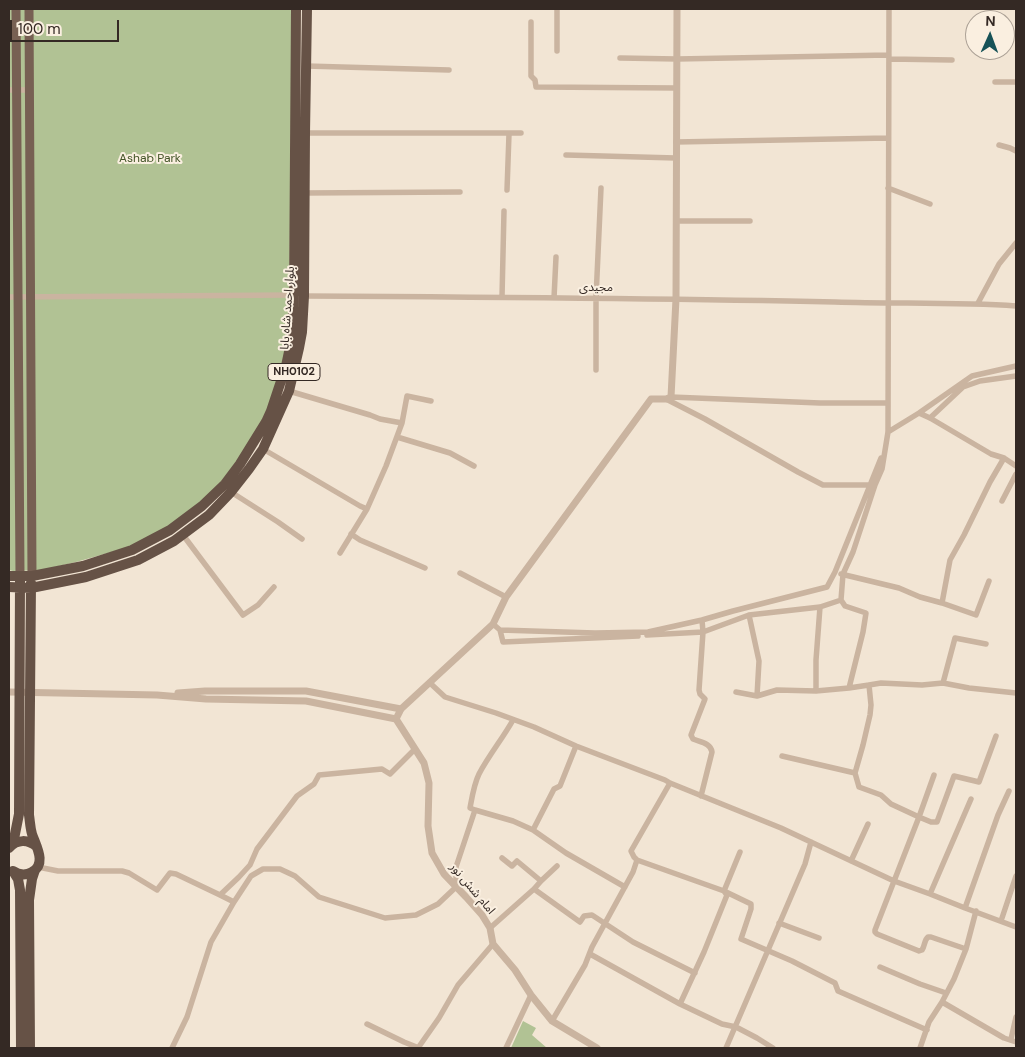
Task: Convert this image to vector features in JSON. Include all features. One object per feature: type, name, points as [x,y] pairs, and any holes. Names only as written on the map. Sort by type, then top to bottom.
[{"type":"highway","name":"بلوار احمد شاه بابا","points":[[9,587],[31,588],[86,577],[138,560],[174,541],[209,515],[231,492],[263,449],[289,391],[302,332],[299,295],[296,9]]},
{"type":"highway","name":"بلوار احمد شاه بابا","points":[[9,576],[32,576],[84,566],[132,550],[170,530],[202,506],[225,484],[266,422],[286,366],[299,295],[304,193],[307,9]]},
{"type":"highway","points":[[10,846],[19,814],[20,575]]},
{"type":"highway","points":[[30,1048],[29,900],[32,879],[40,857],[30,827],[19,692],[32,576]]},
{"type":"highway","points":[[10,846],[18,841],[28,841],[36,847]]},
{"type":"highway","points":[[10,869],[24,875],[36,868]]},
{"type":"highway","points":[[10,869],[18,879],[20,890],[21,1048]]},
{"type":"main road","points":[[16,9],[13,90],[13,297],[20,575]]},
{"type":"main road","points":[[30,9],[32,576]]},
{"type":"street","points":[[557,9],[557,51]]},
{"type":"street","points":[[669,398],[676,299],[677,9]]},
{"type":"street","points":[[500,630],[595,633],[648,632],[702,620],[827,587],[882,469],[888,432],[889,9]]},
{"type":"street","points":[[531,22],[531,76],[535,80],[536,87],[676,88]]},
{"type":"street","points":[[620,58],[888,57],[952,60]]},
{"type":"street","points":[[306,66],[449,70]]},
{"type":"street","points":[[995,82],[1016,82]]},
{"type":"street","points":[[13,90],[30,90]]},
{"type":"street","points":[[305,133],[522,133]]},
{"type":"street","points":[[507,190],[509,134]]},
{"type":"street","points":[[676,142],[888,138]]},
{"type":"street","points":[[999,145],[1016,151]]},
{"type":"street","points":[[566,155],[676,158]]},
{"type":"street","points":[[596,370],[596,298],[601,188]]},
{"type":"street","points":[[888,188],[930,204]]},
{"type":"street","points":[[304,193],[460,192]]},
{"type":"street","points":[[502,297],[504,211]]},
{"type":"street","points":[[676,221],[750,221]]},
{"type":"street","points":[[978,303],[999,264],[1016,243]]},
{"type":"street","points":[[554,298],[556,258]]},
{"type":"street","name":"مجیدی","points":[[13,297],[299,295],[676,299],[888,304],[978,303],[1016,306]]},
{"type":"street","points":[[888,432],[972,376],[1016,366]]},
{"type":"street","points":[[930,418],[964,387],[980,381],[1016,376]]},
{"type":"street","points":[[289,391],[380,419],[402,423]]},
{"type":"street","points":[[340,553],[367,508],[386,466],[402,423],[407,396],[431,401]]},
{"type":"street","points":[[669,398],[823,485],[873,485]]},
{"type":"street","points":[[157,694],[206,699],[306,701],[396,719],[401,709],[493,624],[506,597],[651,399],[888,403]]},
{"type":"street","points":[[919,413],[990,454],[1004,458],[1016,466]]},
{"type":"street","points":[[397,437],[450,453],[474,466]]},
{"type":"street","points":[[263,449],[360,506],[367,508]]},
{"type":"street","points":[[849,688],[866,613],[845,606],[841,600],[843,574],[853,552],[885,450]]},
{"type":"street","points":[[942,603],[950,560],[1004,458]]},
{"type":"street","points":[[882,469],[884,477]]},
{"type":"street","points":[[1002,501],[1016,474]]},
{"type":"street","points":[[231,492],[302,539]]},
{"type":"street","points":[[351,534],[360,540],[425,568]]},
{"type":"street","points":[[183,535],[243,615],[258,605],[274,587]]},
{"type":"street","points":[[835,572],[899,588],[920,597],[976,615],[989,581]]},
{"type":"street","points":[[460,574],[506,597]]},
{"type":"street","points":[[493,624],[500,630],[503,642],[703,632],[750,615],[820,607],[841,600]]},
{"type":"street","points":[[816,690],[820,607]]},
{"type":"street","points":[[750,615],[759,661],[756,696]]},
{"type":"street","points":[[701,796],[712,752],[710,746],[693,739],[691,735],[705,699],[698,690],[703,632],[702,620]]},
{"type":"street","points":[[943,683],[955,638],[986,644]]},
{"type":"street","points":[[430,683],[445,697],[556,736],[576,746],[781,828],[894,881],[1016,927]]},
{"type":"street","points":[[736,692],[756,696],[777,690],[849,688],[881,683],[922,685],[943,683],[1016,693]]},
{"type":"street","points":[[869,685],[870,715],[854,773],[859,787],[881,795],[891,804],[931,822],[937,822],[954,776],[979,782],[996,736]]},
{"type":"street","points":[[19,692],[157,694],[205,691],[306,691],[401,709]]},
{"type":"street","name":"امام شش نور","points":[[396,719],[424,763],[429,782],[428,826],[432,853],[444,874],[482,915],[490,928],[493,944],[515,970],[552,1021],[597,1048]]},
{"type":"street","points":[[513,720],[478,774],[470,808],[513,821],[533,830],[566,853],[625,887]]},
{"type":"street","points":[[533,830],[554,789],[560,786],[576,746]]},
{"type":"street","points":[[220,895],[250,865],[257,849],[297,796],[314,784],[320,774],[382,769],[390,774],[415,749]]},
{"type":"street","points":[[782,756],[854,773]]},
{"type":"street","points":[[934,775],[875,932],[919,951],[922,950],[928,936],[966,949]]},
{"type":"street","points":[[670,783],[632,851],[637,860],[724,891],[751,904],[741,938],[835,984],[838,991],[926,1030]]},
{"type":"street","points":[[965,908],[998,815],[1010,791]]},
{"type":"street","points":[[930,894],[970,799]]},
{"type":"street","points":[[172,1048],[187,1017],[211,942],[251,876],[264,869],[280,869],[295,876],[319,897],[385,918],[416,915],[438,904],[456,886],[456,867],[475,810]]},
{"type":"street","points":[[851,861],[868,824]]},
{"type":"street","points":[[726,1048],[805,864],[811,842]]},
{"type":"street","points":[[680,1004],[695,973],[726,895],[724,891],[740,852]]},
{"type":"street","points":[[502,858],[512,866],[517,861],[541,881]]},
{"type":"street","points":[[552,1021],[585,965],[592,947],[633,872],[637,860]]},
{"type":"street","points":[[490,928],[534,889],[556,866]]},
{"type":"street","points":[[36,868],[58,871],[122,871],[129,873],[157,890],[170,873],[176,874],[234,902]]},
{"type":"street","points":[[1001,921],[1016,876]]},
{"type":"street","points":[[534,889],[580,922],[584,916],[592,915],[633,942],[695,973]]},
{"type":"street","points":[[920,1048],[929,1022],[954,979],[966,949],[976,912]]},
{"type":"street","points":[[779,923],[819,938]]},
{"type":"street","points":[[367,1024],[402,1045],[418,1048],[439,1018],[458,985],[493,944]]},
{"type":"street","points":[[590,954],[680,1004],[722,1024],[736,1028],[773,1048]]},
{"type":"street","points":[[880,967],[946,993]]},
{"type":"street","points":[[506,1048],[531,994]]},
{"type":"street","points":[[942,1002],[1004,1038],[1013,1040],[1016,1017]]},
{"type":"green space","name":"Ashab Park","points":[[9,9],[292,9],[289,335],[275,394],[252,441],[216,489],[167,529],[133,546],[76,562],[42,570],[13,571],[9,570]]},
{"type":"green space","points":[[523,1021],[536,1028],[532,1035],[547,1048],[511,1048]]}]
